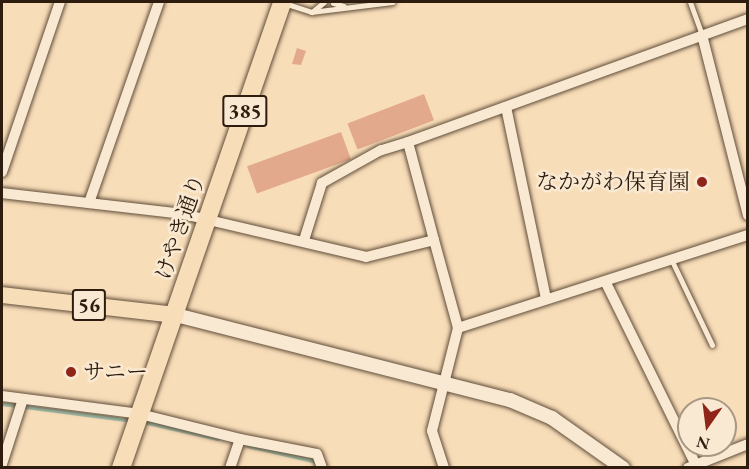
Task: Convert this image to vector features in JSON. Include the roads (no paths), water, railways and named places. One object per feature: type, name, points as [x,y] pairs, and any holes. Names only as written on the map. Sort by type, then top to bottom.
[{"type":"highway","name":"けやき通り","points":[[122,468],[282,2]]},
{"type":"main road","name":"56","points":[[2,295],[176,315]]},
{"type":"street","points":[[2,172],[60,2]]},
{"type":"street","points":[[89,203],[159,2]]},
{"type":"street","points":[[304,240],[322,183],[381,150],[506,108],[747,19]]},
{"type":"street","points":[[702,35],[747,215]]},
{"type":"street","points":[[506,108],[546,299]]},
{"type":"street","points":[[408,142],[458,328],[432,431],[444,468]]},
{"type":"street","points":[[2,193],[207,220],[304,240],[366,256],[434,240]]},
{"type":"street","points":[[458,328],[546,299],[606,283],[747,235]]},
{"type":"street","points":[[606,283],[692,466],[747,444]]},
{"type":"street","points":[[176,315],[510,400],[552,418],[623,468]]},
{"type":"street","points":[[2,396],[140,414],[317,454],[322,468]]},
{"type":"street","points":[[2,464],[23,399]]},
{"type":"street","points":[[230,468],[240,438]]},
{"type":"lane","points":[[282,2],[311,12],[392,2]]},
{"type":"lane","points":[[311,12],[324,2]]},
{"type":"lane","points":[[331,2],[349,7]]},
{"type":"lane","points":[[331,2],[343,2]]},
{"type":"lane","points":[[690,2],[702,35]]},
{"type":"lane","points":[[672,261],[712,345]]},
{"type":"waterway","points":[[2,404],[133,421]]},
{"type":"waterway","points":[[143,422],[218,439]]},
{"type":"waterway","points":[[248,446],[317,462]]},
{"type":"place","name":"なかがわ保育園","points":[[702,182]]},
{"type":"place","name":"サニー","points":[[71,372]]}]
